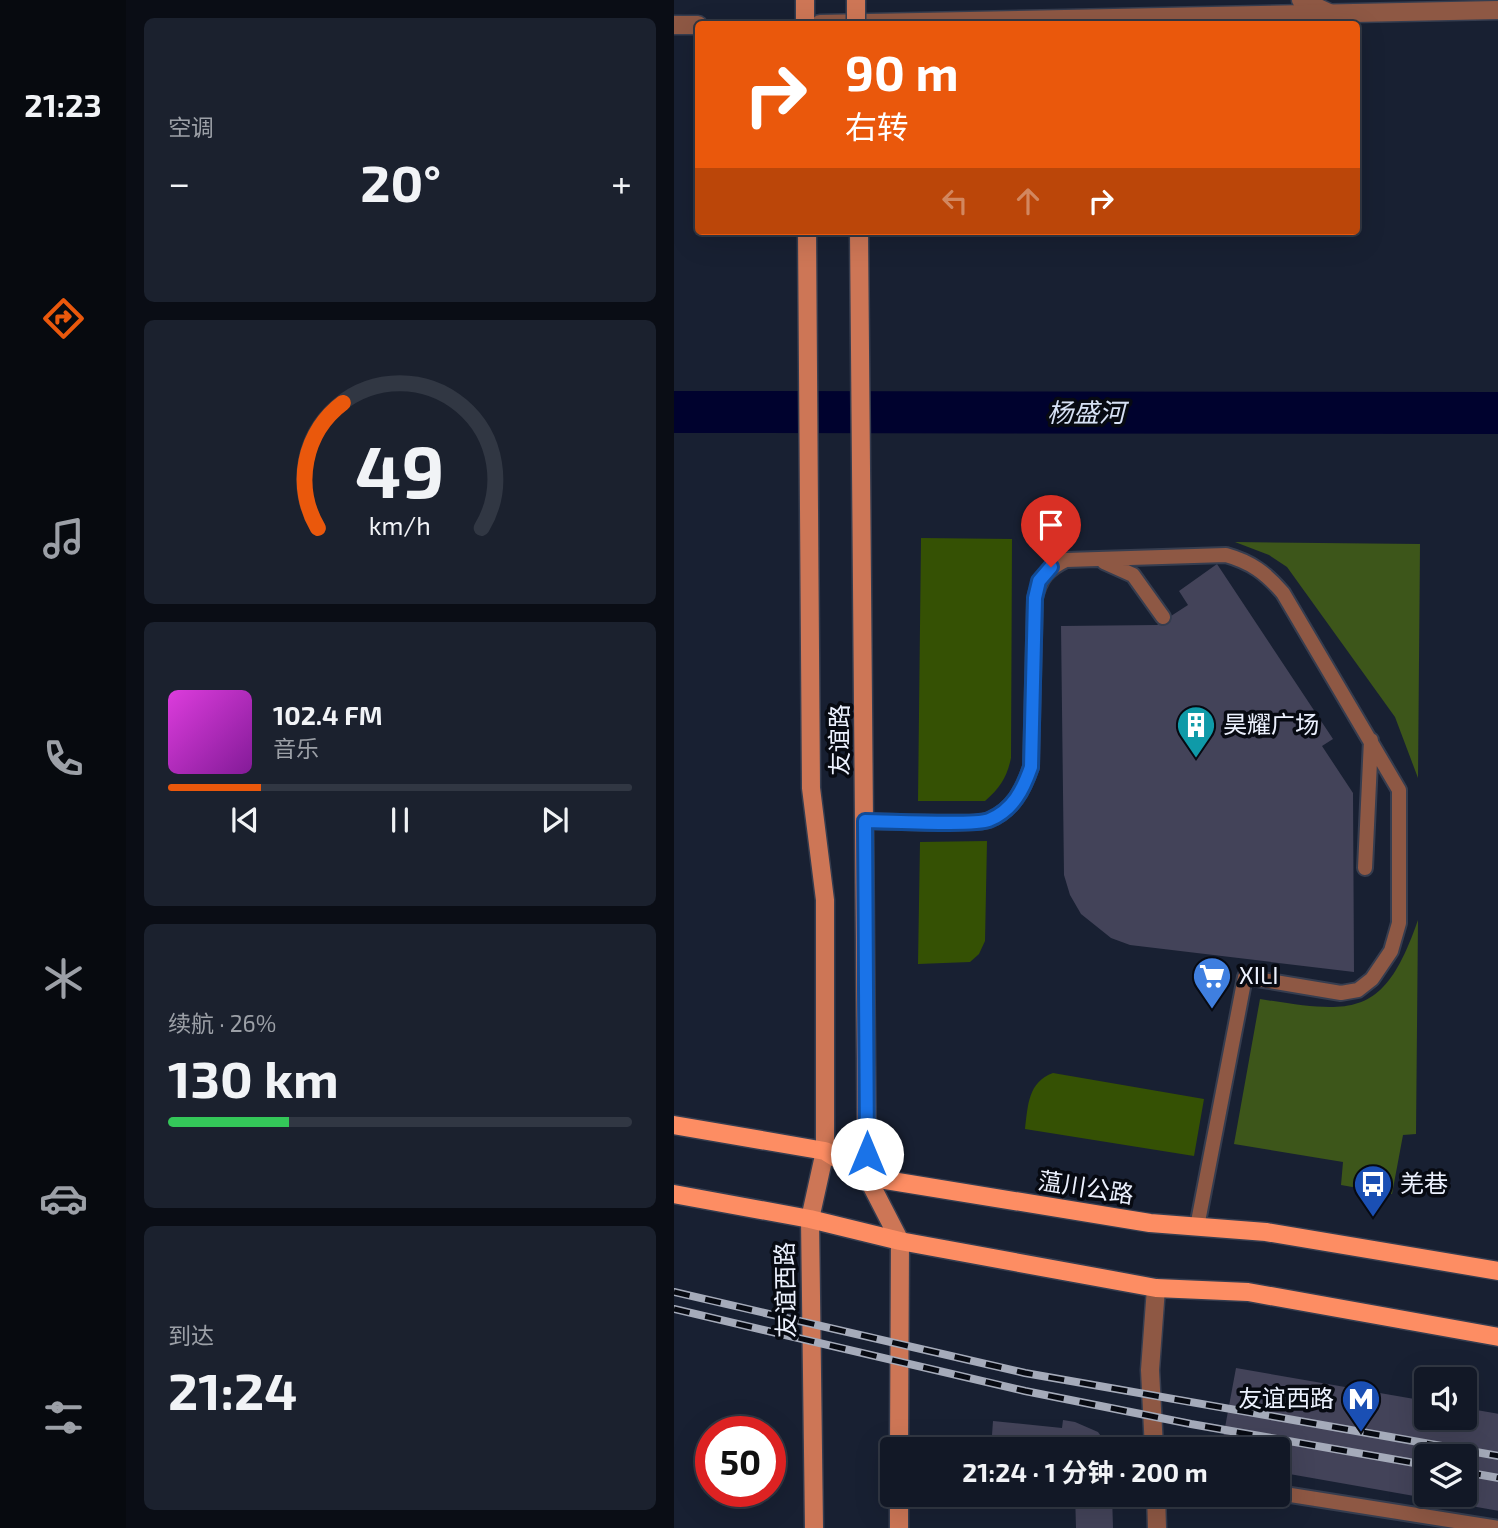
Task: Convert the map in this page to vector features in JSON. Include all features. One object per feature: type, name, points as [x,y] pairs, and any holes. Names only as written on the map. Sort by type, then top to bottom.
[{"type":"main road","points":[[805,0],[805,21]]},
{"type":"main road","points":[[856,0],[856,21]]},
{"type":"main road","name":"友谊路","points":[[807,235],[812,615],[811,788],[825,900],[826,1151],[810,1219]]},
{"type":"main road","name":"友谊路","points":[[859,235],[867,1177],[900,1241]]},
{"type":"main road","name":"蕰川公路","points":[[674,1125],[826,1151],[867,1177],[1150,1223],[1266,1232],[1498,1271]]},
{"type":"main road","points":[[674,1194],[810,1219],[900,1241],[1156,1288],[1248,1292],[1498,1337]]},
{"type":"main road","name":"友谊西路","points":[[810,1219],[814,1528]]},
{"type":"main road","points":[[899,1437],[900,1241]]},
{"type":"main road","points":[[899,1507],[899,1528]]},
{"type":"street","points":[[1301,0],[1329,13]]},
{"type":"street","points":[[959,21],[1498,10]]},
{"type":"street","points":[[674,25],[695,25]]},
{"type":"street","points":[[1153,1437],[1150,1370],[1156,1288]]},
{"type":"street","points":[[1157,1507],[1158,1528]]},
{"type":"lane","points":[[865,821],[987,821],[1008,808],[1023,790],[1031,767],[1035,598],[1039,581],[1051,567],[1066,559],[1226,555],[1246,560],[1266,573],[1283,593],[1371,739],[1398,790],[1401,810],[1398,923],[1391,951],[1372,979],[1358,990],[1341,993],[1245,977],[1197,1227]]},
{"type":"lane","points":[[1092,559],[1115,564],[1133,575],[1163,617]]},
{"type":"lane","points":[[1365,868],[1371,739]]},
{"type":"lane","points":[[1290,1495],[1498,1528]]},
{"type":"green space","points":[[921,538],[1012,539],[1011,758],[1002,782],[985,801],[918,801]]},
{"type":"green space","points":[[1235,542],[1420,544],[1418,778],[1395,717],[1287,567],[1269,555]]},
{"type":"green space","points":[[987,841],[985,941],[979,954],[970,962],[918,964],[920,842]]},
{"type":"green space","points":[[1418,920],[1416,1134],[1403,1135],[1392,1194],[1341,1185],[1343,1162],[1234,1144],[1260,999],[1320,1007],[1362,1002],[1378,992],[1392,976]]},
{"type":"green space","points":[[1053,1073],[1204,1099],[1194,1156],[1025,1129],[1034,1088],[1038,1082]]},
{"type":"building","name":"昊耀广场","points":[[1217,564],[1333,739],[1322,746],[1353,793],[1354,972],[1130,945],[1111,938],[1081,914],[1070,895],[1064,875],[1061,626],[1157,625],[1188,605],[1179,591]]},
{"type":"building","name":"友谊西路","points":[[1236,1368],[1414,1399],[1414,1430],[1477,1430],[1477,1410],[1499,1414],[1499,1511],[1476,1507],[1477,1444],[1414,1444],[1414,1496],[1290,1474],[1290,1437],[1223,1437]]},
{"type":"building","points":[[1063,1420],[1075,1422],[1098,1432],[1102,1437],[992,1437],[993,1421],[1062,1428]]},
{"type":"building","points":[[1075,1507],[1112,1507],[1113,1528],[1076,1528]]},
{"type":"waterway","name":"杨盛河","points":[[674,412],[1499,413]]},
{"type":"railway","points":[[674,1292],[1025,1373],[1499,1456]]},
{"type":"railway","points":[[674,1309],[1025,1391],[1191,1424],[1414,1463]]},
{"type":"railway","points":[[1477,1474],[1499,1478]]},
{"type":"place","name":"昊耀广场","points":[[1196,759]]},
{"type":"place","name":"XILI","points":[[1212,1010]]},
{"type":"place","name":"羌巷","points":[[1373,1218]]},
{"type":"place","name":"友谊西路","points":[[1361,1433]]},
{"type":"route","points":[[867,1154],[865,821],[987,821],[1008,808],[1023,790],[1031,767],[1035,598],[1039,581],[1051,567]]}]
